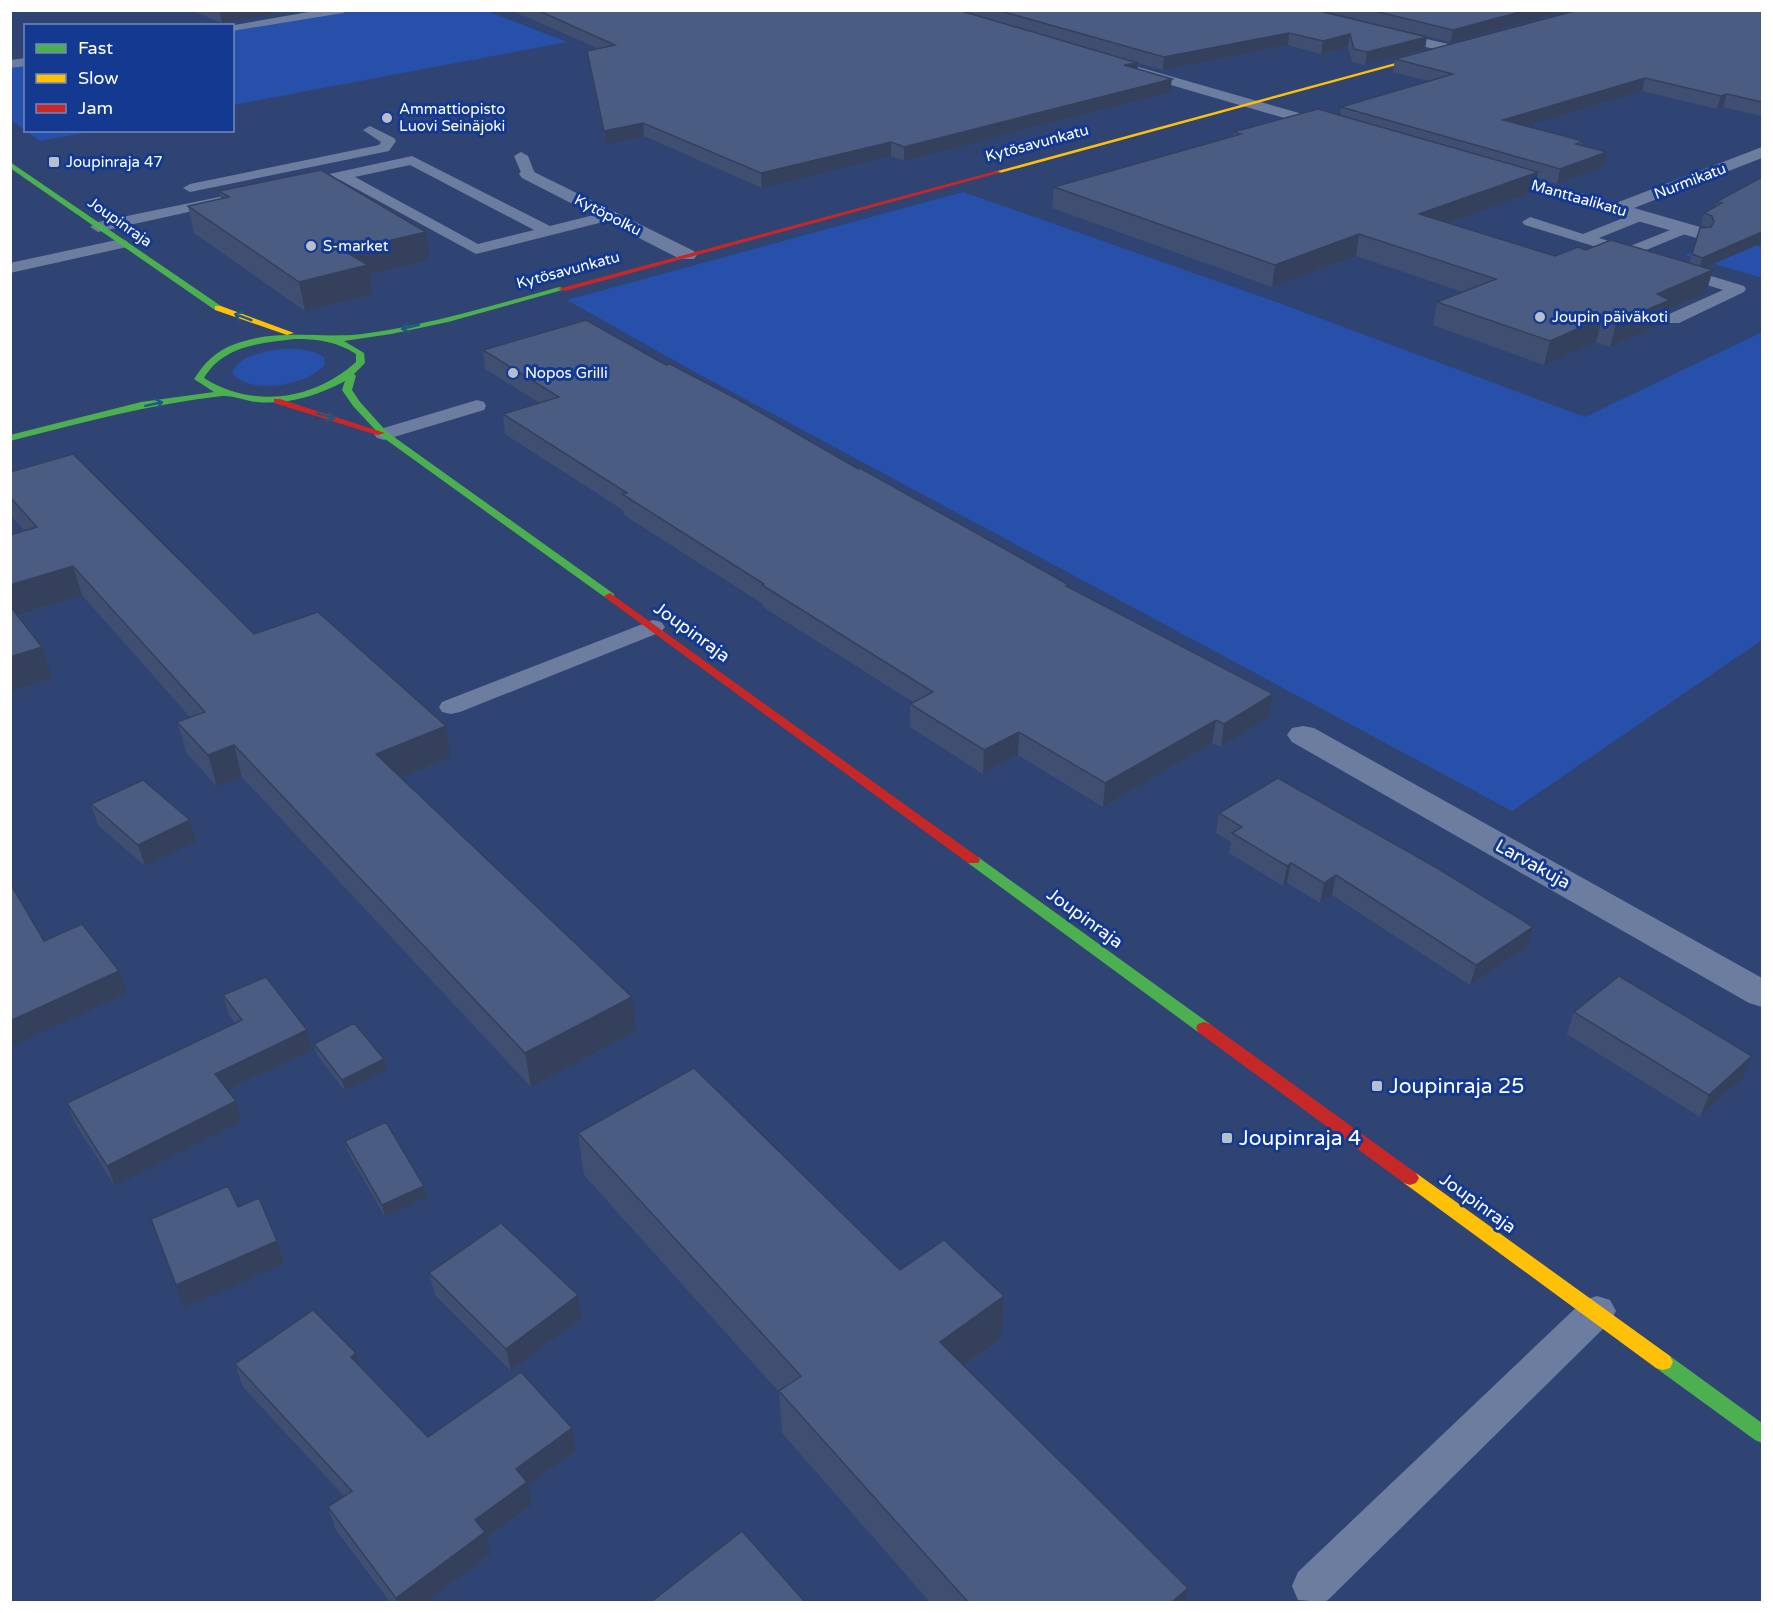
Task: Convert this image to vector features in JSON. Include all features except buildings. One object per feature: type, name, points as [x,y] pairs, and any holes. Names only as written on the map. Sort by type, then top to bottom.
[{"type":"street","points":[[1371,30],[1457,48]]},
{"type":"street","name":"Kytösavunkatu","points":[[334,339],[363,337],[488,309],[1457,48]]},
{"type":"street","points":[[1114,64],[1352,133]]},
{"type":"street","name":"Nurmikatu","points":[[1617,209],[1762,152]]},
{"type":"street","name":"Joupinraja","points":[[10,164],[212,306],[267,327],[316,336]]},
{"type":"street","name":"Manttaalikatu","points":[[1473,168],[1693,231]]},
{"type":"street","name":"Kytöpolku","points":[[528,174],[687,255]]},
{"type":"street","points":[[212,306],[226,336]]},
{"type":"street","name":"Kytösavunkatu","points":[[398,346],[488,309]]},
{"type":"street","points":[[201,369],[198,379],[205,387],[220,394],[243,399],[270,399],[317,391],[351,376],[366,361],[351,345],[334,339],[316,336],[272,338],[226,336]]},
{"type":"street","points":[[183,376],[201,369],[212,358],[226,336]]},
{"type":"street","name":"Joupinraja","points":[[351,376],[347,390],[356,404],[384,434],[1597,1311],[1762,1434]]},
{"type":"street","points":[[56,426],[147,390]]},
{"type":"street","points":[[10,438],[190,396],[220,394]]},
{"type":"street","name":"Joupinraja","points":[[270,399],[384,434]]},
{"type":"street","name":"Larvakuja","points":[[1303,735],[1762,994]]},
{"type":"lane","points":[[234,28],[343,10]]},
{"type":"lane","points":[[173,192],[384,148],[389,141],[370,130]]},
{"type":"lane","points":[[521,156],[528,174]]},
{"type":"lane","points":[[287,187],[412,160],[548,231]]},
{"type":"lane","points":[[342,175],[476,249],[610,216]]},
{"type":"lane","points":[[98,227],[242,196]]},
{"type":"lane","points":[[77,212],[96,208]]},
{"type":"lane","points":[[1584,238],[1641,216]]},
{"type":"lane","points":[[1530,222],[1738,289],[1673,319]]},
{"type":"lane","points":[[1629,252],[1693,231]]},
{"type":"lane","points":[[10,268],[121,244]]},
{"type":"lane","points":[[384,434],[477,406]]},
{"type":"lane","points":[[451,708],[653,627]]},
{"type":"lane","points":[[1313,1586],[1597,1311]]},
{"type":"shaded area","points":[[484,10],[567,42],[234,105],[234,30],[349,11]]},
{"type":"shaded area","points":[[24,64],[24,129],[11,120],[10,66]]},
{"type":"shaded area","points":[[28,132],[89,132],[40,141]]},
{"type":"shaded area","points":[[963,192],[1279,303],[1585,417],[1762,332],[1762,640],[1512,811],[693,371],[567,300]]},
{"type":"shaded area","points":[[1729,238],[1762,247],[1762,278],[1685,255]]},
{"type":"shaded area","points":[[281,349],[314,352],[324,357],[325,364],[306,378],[279,385],[252,384],[232,373],[235,367],[246,358]]},
{"type":"traffic: fast","points":[[10,164],[218,308]]},
{"type":"traffic: fast","points":[[334,339],[419,326],[562,289]]},
{"type":"traffic: fast","points":[[294,336],[320,337],[345,344],[360,353],[361,363],[345,377],[326,387],[305,395],[282,399],[259,400],[237,397],[217,390],[199,379],[206,367],[227,351],[253,342],[294,336]]},
{"type":"traffic: fast","points":[[351,376],[347,390],[356,404],[384,434],[610,596]]},
{"type":"traffic: fast","points":[[10,438],[141,405],[220,394]]},
{"type":"traffic: fast","points":[[973,860],[1204,1028]]},
{"type":"traffic: fast","points":[[1663,1362],[1762,1434]]},
{"type":"traffic: slow","points":[[998,172],[1438,53]]},
{"type":"traffic: slow","points":[[218,308],[290,333]]},
{"type":"traffic: slow","points":[[1410,1178],[1663,1362]]},
{"type":"traffic: jam","points":[[562,289],[998,172]]},
{"type":"traffic: jam","points":[[277,401],[380,433]]},
{"type":"traffic: jam","points":[[610,596],[973,860]]},
{"type":"traffic: jam","points":[[1204,1028],[1410,1178]]},
{"type":"place","name":"Ammattiopisto Luovi Seinäjoki","points":[[387,118]]},
{"type":"place","name":"Joupinraja 47","points":[[54,162]]},
{"type":"place","name":"S-market","points":[[311,246]]},
{"type":"place","name":"Joupin päiväkoti","points":[[1540,317]]},
{"type":"place","name":"Nopos Grilli","points":[[513,373]]},
{"type":"place","name":"Joupinraja 25","points":[[1377,1086]]},
{"type":"place","name":"Joupinraja 4","points":[[1227,1138]]}]
